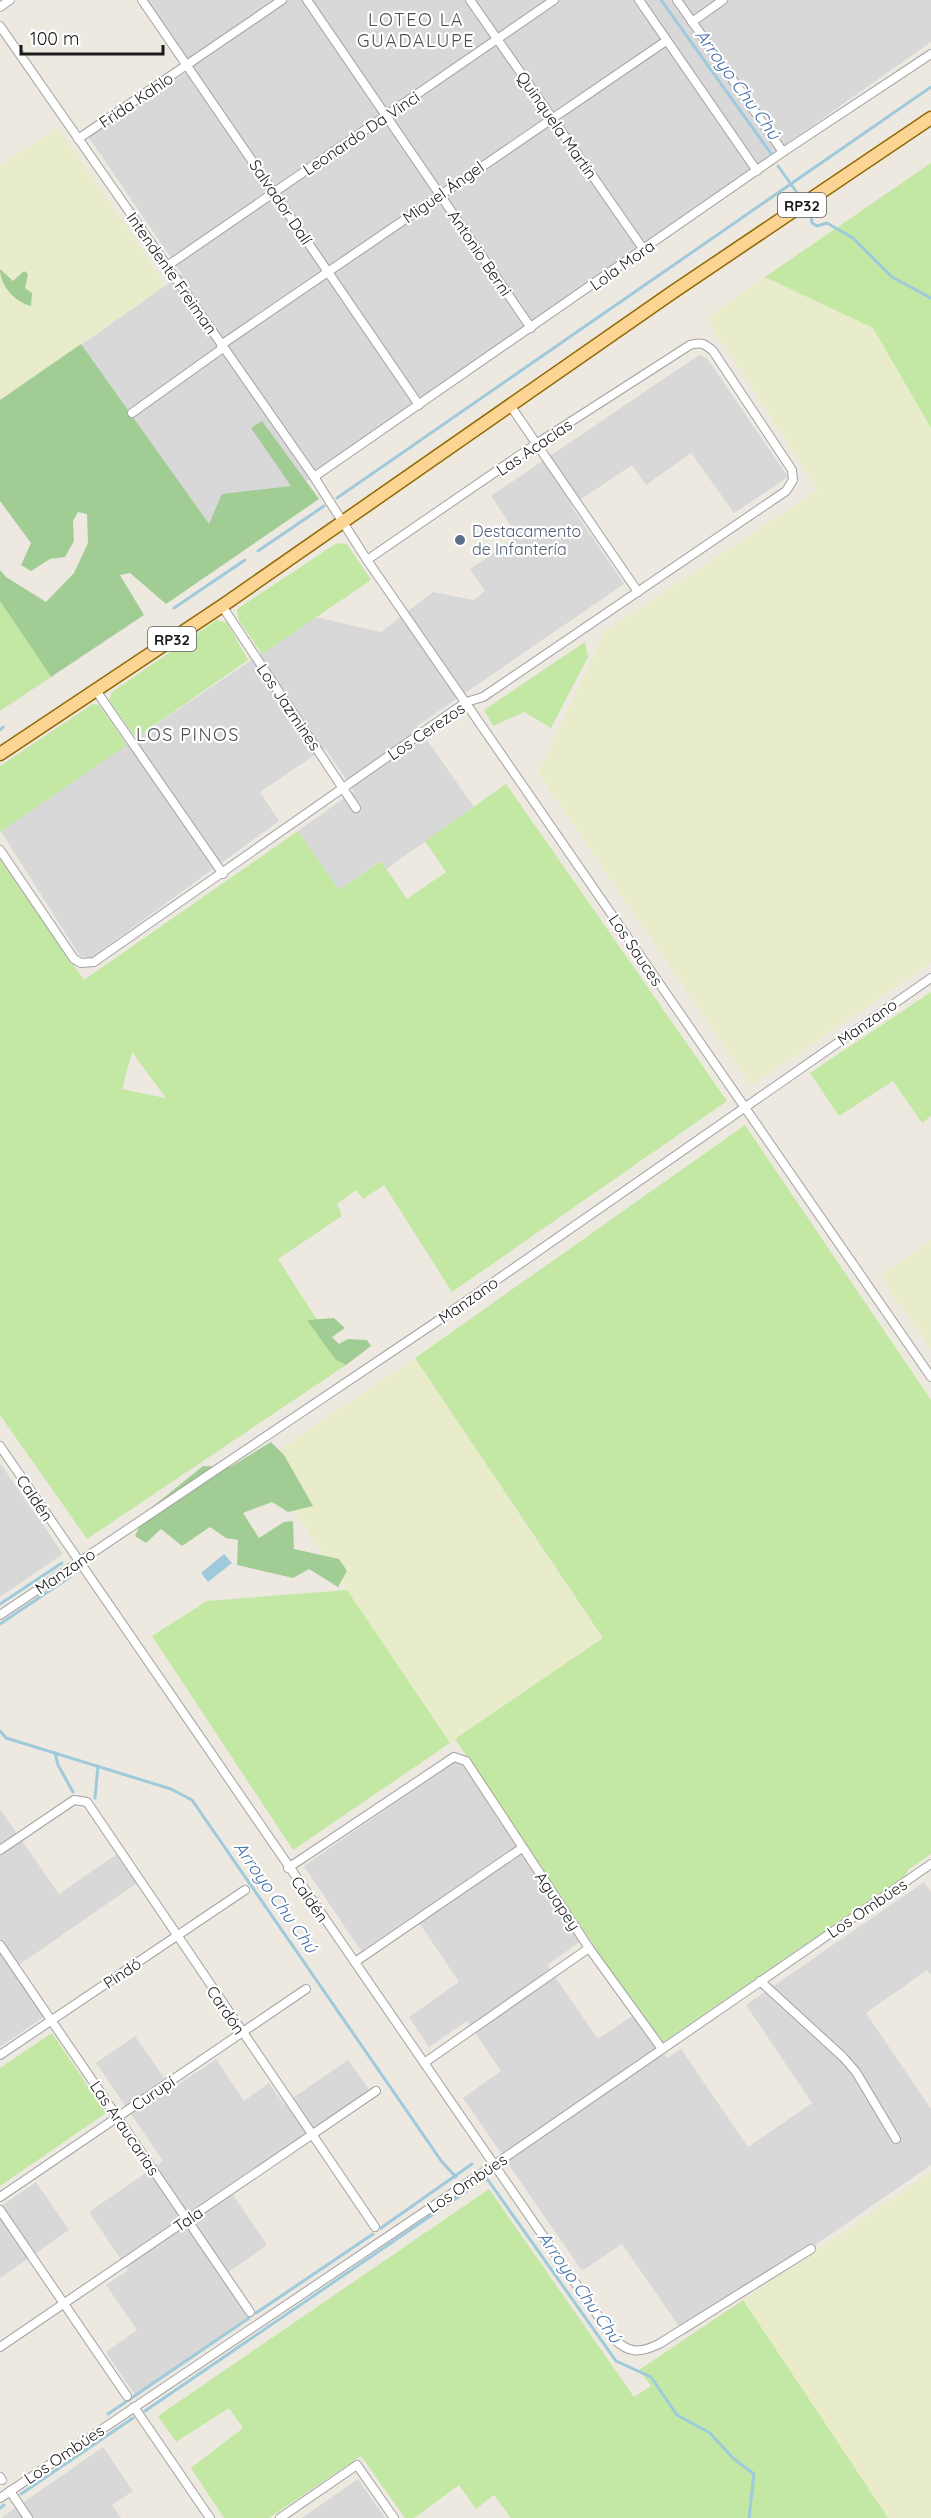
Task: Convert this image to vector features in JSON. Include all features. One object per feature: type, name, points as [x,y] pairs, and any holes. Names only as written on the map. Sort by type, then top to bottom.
[{"type":"main road","name":"RP32","points":[[0,754],[222,606],[510,405],[931,118]]},
{"type":"street","points":[[0,7],[10,0]]},
{"type":"street","name":"Salvador Dalí","points":[[142,0],[419,405]]},
{"type":"street","name":"Frida Kahlo","points":[[78,139],[282,0]]},
{"type":"street","name":"Antonio Berni","points":[[307,0],[531,328]]},
{"type":"street","name":"Quinquela Martín","points":[[471,0],[644,250]]},
{"type":"street","name":"Leonardo Da Vinci","points":[[167,266],[554,0]]},
{"type":"street","points":[[639,0],[757,171]]},
{"type":"street","points":[[677,0],[783,152]]},
{"type":"street","points":[[692,22],[723,0]]},
{"type":"street","name":"Intendente Freiman","points":[[0,26],[314,477],[342,522]]},
{"type":"street","name":"Miguel Ángel","points":[[132,412],[328,271],[551,116],[666,41]]},
{"type":"street","name":"Lola Mora","points":[[314,477],[783,152],[931,54]]},
{"type":"street","name":"Las Acacias","points":[[367,560],[536,444],[690,345],[704,343],[713,351],[792,470],[793,480]]},
{"type":"street","points":[[510,405],[638,592]]},
{"type":"street","name":"Los Cerezos","points":[[0,850],[74,959],[88,963],[100,959],[466,702],[483,697],[786,490],[793,480]]},
{"type":"street","name":"Los Sauces","points":[[342,522],[931,1377]]},
{"type":"street","name":"Los Jazmines","points":[[222,606],[356,808]]},
{"type":"street","points":[[95,689],[223,874]]},
{"type":"street","name":"Manzano","points":[[0,1615],[442,1318],[931,978]]},
{"type":"street","name":"Caldén","points":[[0,1446],[614,2339],[624,2348],[638,2352],[659,2344],[811,2248]]},
{"type":"street","name":"Aguapey","points":[[288,1868],[454,1757],[466,1761],[589,1948],[662,2049]]},
{"type":"street","name":"Cardón","points":[[0,1850],[74,1800],[87,1802],[375,2227]]},
{"type":"street","points":[[355,1962],[522,1848]]},
{"type":"street","name":"Los Ombúes","points":[[0,2498],[494,2165],[931,1864]]},
{"type":"street","name":"Pindó","points":[[0,2055],[245,1890]]},
{"type":"street","name":"Las Araucarias","points":[[0,1945],[250,2312]]},
{"type":"street","points":[[424,2063],[589,1948]]},
{"type":"street","points":[[760,1981],[843,2057],[856,2072],[896,2139]]},
{"type":"street","name":"Curupí","points":[[0,2197],[306,1989]]},
{"type":"street","name":"Tala","points":[[0,2347],[376,2091]]},
{"type":"street","points":[[0,2210],[127,2396]]},
{"type":"street","points":[[134,2407],[210,2518]]},
{"type":"street","points":[[280,2518],[357,2465],[394,2518]]},
{"type":"street","points":[[10,2491],[28,2518]]},
{"type":"shaded area","points":[[138,0],[931,0],[931,42],[220,540],[81,345],[182,274],[88,136],[187,72]]},
{"type":"shaded area","points":[[699,355],[707,358],[788,477],[734,513],[691,453],[646,485],[632,465],[571,506],[624,584],[417,726],[474,807],[386,869],[380,861],[339,890],[298,831],[354,791],[325,748],[260,792],[279,821],[91,958],[80,956],[0,830],[315,617],[381,632],[433,592],[474,600],[485,591],[470,569],[518,536],[491,496]]},
{"type":"shaded area","points":[[0,1463],[63,1554],[0,1597]]},
{"type":"shaded area","points":[[460,1758],[584,1939],[547,1965],[598,2039],[637,2013],[667,2058],[681,2049],[748,2147],[812,2103],[746,2005],[924,1882],[931,1892],[931,1975],[927,1970],[866,2013],[931,2109],[931,2165],[685,2335],[622,2244],[582,2271],[463,2098],[501,2071],[467,2021],[429,2047],[409,2017],[459,1982],[414,1915],[361,1951],[304,1866]]},
{"type":"shaded area","points":[[0,1809],[59,1894],[120,1852],[140,1881],[13,1969],[45,2016],[0,2047]]},
{"type":"shaded area","points":[[135,2036],[172,2089],[216,2059],[244,2101],[269,2083],[284,2104],[348,2060],[370,2091],[229,2189],[267,2245],[222,2277],[249,2316],[135,2395],[106,2352],[137,2330],[106,2285],[128,2270],[89,2212],[163,2161],[96,2063]]},
{"type":"shaded area","points":[[36,2182],[69,2230],[0,2278],[0,2207]]},
{"type":"shaded area","points":[[103,2447],[133,2491],[112,2505],[121,2518],[1,2518]]},
{"type":"shaded area","points":[[358,2479],[385,2518],[302,2518]]},
{"type":"green space","points":[[58,127],[166,285],[0,400],[0,166]]},
{"type":"green space","points":[[931,163],[931,428],[873,328],[765,277]]},
{"type":"green space","points":[[0,269],[13,281],[24,271],[28,274],[25,288],[32,293],[31,306],[14,297],[3,281]]},
{"type":"green space","points":[[765,277],[873,328],[931,428],[931,963],[751,1086],[538,773],[605,631],[818,490],[706,318]]},
{"type":"green space","points":[[81,344],[209,524],[222,494],[291,486],[251,428],[262,421],[319,499],[166,604],[130,573],[120,575],[144,615],[51,677],[0,601],[0,570],[6,577],[46,602],[74,573],[88,543],[87,514],[78,512],[73,521],[74,541],[65,557],[50,559],[31,571],[21,565],[31,543],[0,501],[0,400]]},
{"type":"green space","points":[[337,543],[347,544],[371,580],[262,654],[238,619],[237,609]]},
{"type":"green space","points":[[0,601],[51,677],[0,711]]},
{"type":"green space","points":[[217,620],[227,623],[248,660],[136,738],[109,700],[112,692]]},
{"type":"green space","points":[[585,642],[588,657],[551,728],[524,712],[493,726],[484,710]]},
{"type":"green space","points":[[93,704],[99,705],[127,745],[0,832],[0,766]]},
{"type":"green space","points":[[506,784],[727,1101],[452,1292],[384,1185],[363,1199],[356,1190],[337,1204],[342,1216],[278,1259],[346,1365],[87,1539],[0,1415],[0,860],[84,980],[298,831],[339,890],[381,861],[407,899],[446,872],[425,841]],"holes":[[[132,1052],[165,1097],[122,1089]]]},
{"type":"green space","points":[[931,992],[931,1116],[922,1123],[893,1081],[839,1116],[810,1073]]},
{"type":"green space","points":[[745,1125],[931,1400],[931,1854],[908,1870],[905,1876],[660,2044],[455,1739],[603,1638],[415,1358]]},
{"type":"green space","points":[[931,1240],[931,1350],[880,1276]]},
{"type":"green space","points":[[334,1318],[345,1328],[332,1337],[339,1344],[348,1339],[367,1340],[371,1346],[346,1365],[335,1359],[307,1320]]},
{"type":"green space","points":[[415,1358],[603,1639],[450,1743],[261,1462]]},
{"type":"green space","points":[[271,1442],[284,1455],[313,1506],[288,1512],[272,1502],[243,1513],[259,1538],[284,1522],[293,1521],[294,1549],[339,1559],[347,1571],[338,1587],[309,1569],[293,1578],[237,1565],[238,1540],[226,1538],[210,1527],[182,1546],[161,1529],[146,1543],[135,1536],[146,1512],[203,1466],[230,1467]]},
{"type":"green space","points":[[347,1590],[450,1743],[293,1850],[152,1636],[207,1601]]},
{"type":"green space","points":[[52,2033],[106,2113],[0,2186],[0,2068]]},
{"type":"green space","points":[[931,2172],[931,2518],[888,2518],[743,2300]]},
{"type":"green space","points":[[489,2189],[634,2397],[651,2386],[639,2370],[743,2300],[888,2518],[511,2518],[494,2495],[476,2509],[459,2485],[414,2518],[405,2518],[361,2456],[269,2518],[224,2518],[191,2468],[243,2428],[229,2408],[176,2442],[158,2416]]},
{"type":"water","points":[[224,1554],[232,1563],[208,1582],[201,1573]]},
{"type":"waterway","name":"Arroyo Chu Chú","points":[[661,0],[772,155]]},
{"type":"waterway","points":[[337,498],[931,87]]},
{"type":"waterway","name":"Arroyo Chu Chú","points":[[778,166],[798,194]]},
{"type":"waterway","name":"Arroyo Chu Chú","points":[[811,214],[812,223],[817,226],[827,223],[853,238],[892,277],[931,298]]},
{"type":"waterway","points":[[258,551],[324,506]]},
{"type":"waterway","points":[[174,608],[245,560]]},
{"type":"waterway","points":[[0,730],[3,727]]},
{"type":"waterway","points":[[0,1604],[62,1563]]},
{"type":"waterway","points":[[0,1624],[70,1577]]},
{"type":"waterway","name":"Arroyo Chu Chú","points":[[0,1731],[6,1738],[171,1789],[192,1800],[442,2162],[456,2177]]},
{"type":"waterway","points":[[55,1753],[58,1765],[73,1792]]},
{"type":"waterway","points":[[95,1798],[98,1766]]},
{"type":"waterway","points":[[381,2228],[472,2164]]},
{"type":"waterway","name":"Arroyo Chu Chú","points":[[466,2190],[484,2179],[488,2180],[616,2361],[651,2377],[677,2415],[710,2433],[734,2459],[754,2474],[749,2518]]},
{"type":"waterway","points":[[145,2411],[467,2191]]},
{"type":"waterway","points":[[256,2313],[373,2234]]},
{"type":"waterway","points":[[108,2414],[249,2318]]},
{"type":"waterway","points":[[21,2494],[133,2418]]},
{"type":"waterway","points":[[0,2508],[4,2505]]},
{"type":"place","name":"Destacamento de Infantería","points":[[460,540]]},
{"type":"district","name":"LOTEO LA GUADALUPE","points":[[416,29]]},
{"type":"district","name":"LOS PINOS","points":[[188,734]]}]
